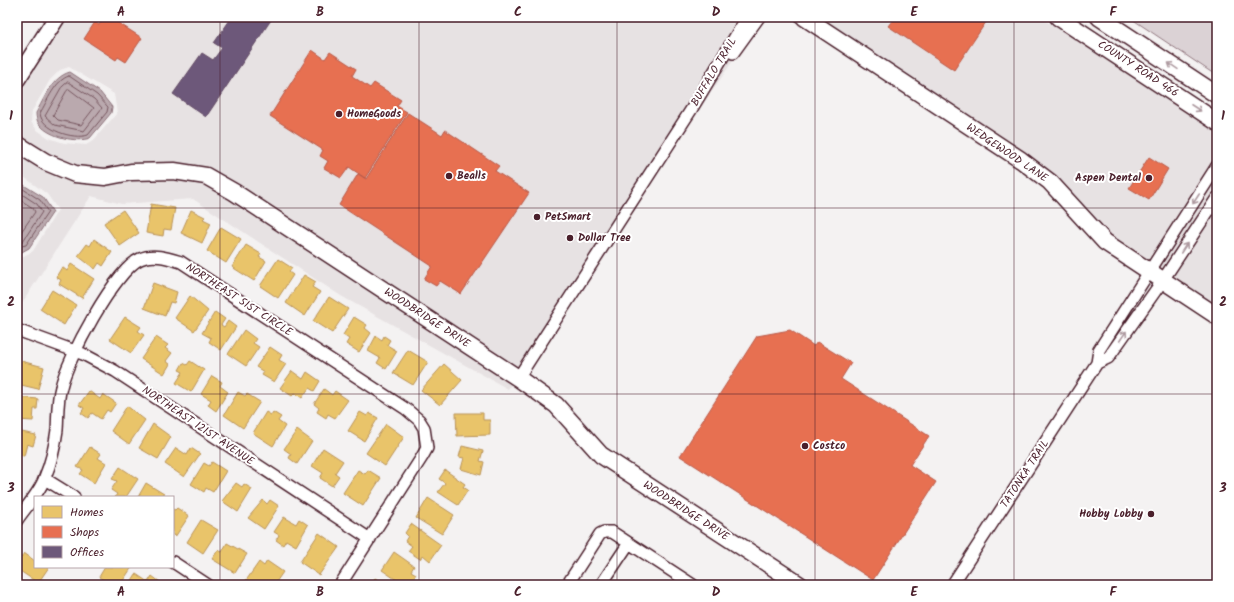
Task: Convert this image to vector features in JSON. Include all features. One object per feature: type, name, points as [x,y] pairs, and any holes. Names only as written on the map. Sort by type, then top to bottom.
[{"type":"street","points":[[17,79],[57,17]]},
{"type":"street","name":"BUFFALO TRAIL","points":[[691,110],[747,17]]},
{"type":"street","name":"BUFFALO TRAIL","points":[[691,110],[759,17]]},
{"type":"street","name":"WEDGEWOOD LANE","points":[[804,17],[1020,160],[1050,182],[1105,242],[1217,316]]},
{"type":"street","name":"COUNTY ROAD 466","points":[[1058,17],[1217,122]]},
{"type":"street","name":"COUNTY ROAD 466","points":[[1099,17],[1217,95]]},
{"type":"street","points":[[518,378],[691,110]]},
{"type":"street","name":"WOODBRIDGE DRIVE","points":[[17,144],[46,162],[75,174],[105,176],[131,172],[174,171],[206,176],[234,192],[518,378],[556,406],[601,454],[800,585]]},
{"type":"street","points":[[1097,363],[1099,350],[1217,166]]},
{"type":"street","points":[[1097,363],[1108,358],[1163,280],[1217,198]]},
{"type":"street","name":"NORTHEAST 51ST CIRCLE","points":[[17,520],[45,478],[57,430],[60,388],[74,351],[100,306],[126,270],[139,259],[151,256],[166,257],[186,265],[400,405],[419,420],[424,428],[426,448],[422,457],[340,585]]},
{"type":"street","name":"NORTHEAST 121ST AVENUE","points":[[17,330],[74,351],[115,371],[370,539]]},
{"type":"street","name":"TATONKA TRAIL","points":[[952,585],[1097,363]]},
{"type":"street","points":[[45,478],[72,496]]},
{"type":"street","points":[[567,585],[601,533],[612,532],[693,585]]},
{"type":"street","points":[[601,585],[629,543]]},
{"type":"street","points":[[174,563],[208,585]]},
{"type":"shaded area","points":[[64,17],[763,17],[519,372],[209,171],[105,171],[76,168],[48,157],[17,137],[17,88]],"holes":[[[69,67],[114,94],[117,113],[93,141],[86,145],[64,143],[49,138],[37,130],[31,122],[32,111],[50,80],[60,70]]]},
{"type":"shaded area","points":[[813,17],[1040,17],[1217,132],[1217,309],[1109,238],[1054,178]]},
{"type":"shaded area","points":[[1129,17],[1217,17],[1217,76]]},
{"type":"shaded area","points":[[17,151],[42,167],[173,177],[204,182],[513,382],[508,389],[341,296],[193,199],[122,204],[91,196],[17,311],[17,256],[22,257],[33,251],[58,210],[47,194],[17,172]]},
{"type":"water","points":[[70,72],[100,92],[112,107],[111,113],[90,138],[78,140],[57,136],[44,129],[39,124],[37,119],[36,113],[53,83]]},
{"type":"water","points":[[17,181],[43,197],[53,212],[29,248],[20,253],[17,250]]},
{"type":"building: Homes","points":[[151,204],[175,208],[171,230],[164,229],[163,236],[146,233]]},
{"type":"building: Homes","points":[[123,210],[139,233],[120,246],[104,223]]},
{"type":"building: Homes","points":[[191,210],[205,217],[203,219],[211,223],[202,243],[181,233]]},
{"type":"building: Homes","points":[[221,227],[241,239],[226,263],[207,251]]},
{"type":"building: Homes","points":[[94,239],[112,252],[103,266],[99,263],[95,269],[78,256],[87,244],[90,246]]},
{"type":"building: Homes","points":[[246,245],[261,254],[259,257],[266,261],[254,281],[232,267]]},
{"type":"building: Homes","points":[[278,259],[292,268],[289,272],[293,275],[278,298],[260,286]]},
{"type":"building: Homes","points":[[71,264],[94,279],[82,298],[59,284],[61,280],[56,277],[62,267],[67,271]]},
{"type":"building: Homes","points":[[304,275],[316,282],[312,287],[320,292],[305,316],[286,303]]},
{"type":"building: Homes","points":[[153,283],[177,292],[174,303],[170,302],[165,316],[144,308]]},
{"type":"building: Homes","points":[[52,290],[76,305],[64,325],[40,309]]},
{"type":"building: Homes","points":[[190,296],[208,311],[194,331],[175,318]]},
{"type":"building: Homes","points":[[329,297],[348,309],[332,333],[313,321]]},
{"type":"building: Homes","points":[[215,312],[225,319],[221,325],[224,327],[228,321],[236,327],[221,350],[209,342],[211,338],[202,333]]},
{"type":"building: Homes","points":[[125,317],[141,327],[138,331],[144,335],[131,353],[110,339]]},
{"type":"building: Homes","points":[[354,317],[367,325],[365,328],[371,333],[359,352],[346,344],[349,339],[343,335]]},
{"type":"building: Homes","points":[[244,330],[256,339],[253,343],[259,347],[246,366],[228,354]]},
{"type":"building: Homes","points":[[376,336],[382,340],[384,336],[390,340],[387,345],[397,351],[386,369],[377,363],[380,358],[368,351]]},
{"type":"building: Homes","points":[[156,337],[168,345],[165,348],[172,353],[166,361],[170,364],[164,374],[141,359]]},
{"type":"building: Homes","points":[[270,347],[282,355],[279,360],[286,364],[274,382],[262,375],[264,372],[256,367]]},
{"type":"building: Homes","points":[[408,350],[428,362],[413,385],[393,373]]},
{"type":"building: Homes","points":[[17,360],[44,367],[38,389],[17,384]]},
{"type":"building: Homes","points":[[190,361],[204,370],[191,392],[176,383],[183,372],[179,370],[183,363],[187,365]]},
{"type":"building: Homes","points":[[444,364],[462,380],[440,405],[421,390]]},
{"type":"building: Homes","points":[[292,371],[303,379],[307,372],[320,381],[314,391],[309,388],[302,398],[295,393],[292,396],[280,388]]},
{"type":"building: Homes","points":[[212,376],[222,382],[220,386],[228,392],[216,411],[208,405],[211,400],[201,394]]},
{"type":"building: Homes","points":[[324,389],[332,395],[335,391],[348,400],[335,418],[328,414],[326,418],[317,412],[319,408],[314,404]]},
{"type":"building: Homes","points":[[89,391],[100,399],[103,394],[116,403],[110,412],[107,410],[101,419],[92,413],[88,418],[81,413],[84,408],[79,405]]},
{"type":"building: Homes","points":[[238,392],[245,396],[247,394],[260,402],[243,428],[224,415]]},
{"type":"building: Homes","points":[[17,397],[38,399],[37,409],[34,409],[33,421],[17,420]]},
{"type":"building: Homes","points":[[127,406],[145,420],[129,444],[111,431]]},
{"type":"building: Homes","points":[[266,412],[271,415],[273,412],[281,417],[278,421],[285,426],[273,446],[253,433]]},
{"type":"building: Homes","points":[[360,412],[367,416],[369,413],[378,418],[364,441],[348,431]]},
{"type":"building: Homes","points":[[456,413],[483,413],[483,420],[490,420],[490,435],[457,436]]},
{"type":"building: Homes","points":[[153,424],[171,437],[158,459],[139,448]]},
{"type":"building: Homes","points":[[386,424],[404,437],[385,466],[366,453]]},
{"type":"building: Homes","points":[[297,430],[312,441],[297,464],[289,458],[291,454],[284,449]]},
{"type":"building: Homes","points":[[17,431],[36,435],[33,446],[27,444],[24,456],[17,455]]},
{"type":"building: Homes","points":[[462,446],[483,451],[480,461],[484,462],[481,475],[461,469],[464,458],[459,457]]},
{"type":"building: Homes","points":[[90,447],[101,454],[98,458],[106,463],[94,483],[80,474],[83,470],[77,467]]},
{"type":"building: Homes","points":[[176,448],[187,455],[191,448],[200,454],[184,477],[165,464]]},
{"type":"building: Homes","points":[[323,448],[343,461],[335,473],[339,476],[332,486],[320,478],[323,473],[312,466]]},
{"type":"building: Homes","points":[[212,462],[226,471],[213,492],[206,488],[204,492],[191,484],[204,463],[209,466]]},
{"type":"building: Homes","points":[[120,467],[138,479],[127,496],[116,496],[117,494],[111,490],[117,481],[112,479]]},
{"type":"building: Homes","points":[[358,470],[365,474],[368,470],[381,478],[363,506],[343,493]]},
{"type":"building: Homes","points":[[445,470],[465,484],[463,487],[468,490],[458,505],[438,492],[445,483],[439,479]]},
{"type":"building: Homes","points":[[146,483],[164,494],[163,496],[139,496]]},
{"type":"building: Homes","points":[[236,483],[242,487],[244,484],[252,489],[238,512],[222,501]]},
{"type":"building: Homes","points":[[428,498],[454,515],[442,534],[416,518]]},
{"type":"building: Homes","points":[[263,500],[267,504],[270,500],[279,506],[264,529],[248,518]]},
{"type":"building: Homes","points":[[177,508],[189,516],[175,537],[174,510]]},
{"type":"building: Homes","points":[[284,517],[296,524],[299,519],[308,525],[296,546],[286,540],[283,545],[276,540],[279,535],[274,532]]},
{"type":"building: Homes","points":[[201,520],[218,530],[203,553],[187,542]]},
{"type":"building: Homes","points":[[411,524],[441,545],[430,561],[423,555],[420,559],[408,551],[412,546],[405,541],[408,536],[405,533]]},
{"type":"building: Homes","points":[[319,533],[339,547],[319,575],[300,562]]},
{"type":"building: Homes","points":[[227,543],[247,554],[235,573],[212,559],[218,550],[222,552]]},
{"type":"building: Homes","points":[[394,552],[414,566],[411,571],[416,574],[408,585],[404,585],[382,570]]},
{"type":"building: Homes","points":[[24,553],[34,560],[34,568],[48,568],[38,583],[17,569],[17,564]]},
{"type":"building: Homes","points":[[267,561],[283,572],[274,585],[249,585],[245,582],[259,562],[264,566]]},
{"type":"building: Homes","points":[[104,568],[131,568],[120,585],[111,585],[99,577]]},
{"type":"building: Homes","points":[[136,574],[148,582],[152,576],[160,582],[158,585],[129,585]]},
{"type":"building: Homes","points":[[375,578],[386,585],[370,585]]},
{"type":"building: Homes","points":[[17,580],[25,585],[17,585]]},
{"type":"building: Homes","points":[[298,581],[304,585],[296,585]]},
{"type":"building: Shops","points":[[104,17],[109,17],[142,38],[126,62],[118,57],[116,60],[84,39],[95,22],[99,25]]},
{"type":"building: Shops","points":[[895,17],[977,17],[986,22],[954,70],[888,26]]},
{"type":"building: Shops","name":"HomeGoods","points":[[312,50],[325,59],[330,52],[356,69],[352,76],[370,88],[374,83],[401,100],[397,106],[407,112],[365,178],[349,167],[341,178],[324,168],[328,161],[320,156],[323,150],[270,116]]},
{"type":"building: Shops","points":[[408,113],[442,135],[445,130],[499,166],[495,171],[529,193],[461,294],[440,281],[436,286],[424,279],[432,266],[339,205],[358,174],[366,179]]},
{"type":"building: Shops","name":"Aspen Dental","points":[[1149,157],[1168,169],[1149,200],[1129,188]]},
{"type":"building: Shops","name":"Costco","points":[[790,330],[814,346],[817,342],[851,363],[841,379],[929,436],[910,465],[936,482],[873,580],[680,456],[757,336]]},
{"type":"building: Offices","points":[[232,17],[273,17],[206,117],[173,94],[202,53],[213,60],[222,48],[214,43]]},
{"type":"place","name":"HomeGoods","points":[[339,114]]},
{"type":"place","name":"Bealls","points":[[449,176]]},
{"type":"place","name":"Aspen Dental","points":[[1149,178]]},
{"type":"place","name":"PetSmart","points":[[537,217]]},
{"type":"place","name":"Dollar Tree","points":[[570,238]]},
{"type":"place","name":"Costco","points":[[805,446]]},
{"type":"place","name":"Hobby Lobby","points":[[1151,514]]}]
